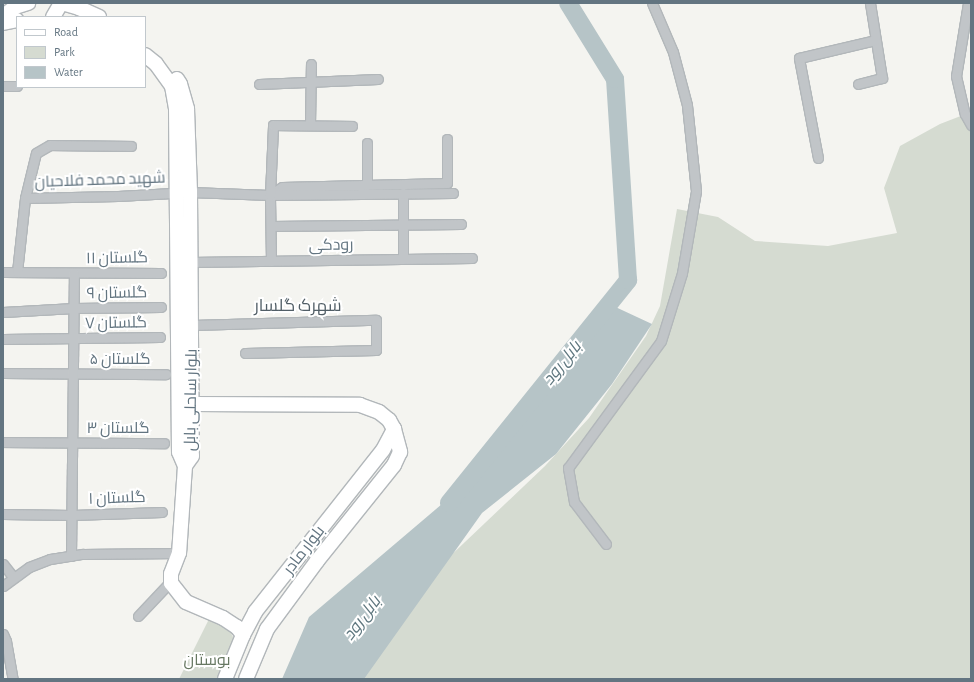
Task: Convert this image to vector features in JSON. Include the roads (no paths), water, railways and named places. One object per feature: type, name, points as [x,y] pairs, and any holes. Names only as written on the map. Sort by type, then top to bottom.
[{"type":"main road","points":[[3,16],[15,7],[28,3]]},
{"type":"main road","points":[[55,16],[62,3],[79,8],[97,16]]},
{"type":"main road","points":[[3,23],[16,20]]},
{"type":"main road","name":"بلوار ساحلی بابل","points":[[146,45],[160,56],[180,84],[187,109],[179,452],[185,466]]},
{"type":"main road","name":"بلوار ساحلی بابل","points":[[146,56],[156,64],[172,86],[176,109],[184,192],[190,262],[193,404],[192,456],[185,466]]},
{"type":"main road","name":"بلوار مادر","points":[[193,404],[360,405],[379,412],[389,420],[394,428],[400,452],[394,465],[317,561],[267,629],[246,679]]},
{"type":"main road","name":"بلوار مادر","points":[[225,679],[243,635],[255,612],[383,450],[394,428]]},
{"type":"main road","points":[[185,466],[179,553],[170,574],[171,581],[176,591],[186,602],[223,618],[237,627],[243,635]]},
{"type":"street","points":[[606,544],[574,502],[568,468],[661,341],[682,272],[696,191],[687,105],[673,52],[652,3]]},
{"type":"street","points":[[858,84],[882,78],[870,3]]},
{"type":"street","points":[[968,3],[956,76],[965,114],[971,125]]},
{"type":"street","points":[[818,158],[799,58],[875,40]]},
{"type":"street","points":[[310,125],[311,64]]},
{"type":"street","points":[[259,84],[311,80],[378,79]]},
{"type":"street","points":[[3,86],[16,86]]},
{"type":"street","points":[[271,261],[270,195],[273,125],[352,126]]},
{"type":"street","points":[[270,195],[282,187],[447,183],[447,139]]},
{"type":"street","points":[[367,143],[367,185]]},
{"type":"street","points":[[17,272],[25,198],[36,153],[50,145],[131,146]]},
{"type":"street","name":"شهید محمد فلاحیان","points":[[25,198],[118,196],[184,192],[270,195],[453,193]]},
{"type":"street","points":[[403,194],[403,259]]},
{"type":"street","points":[[270,226],[461,224]]},
{"type":"street","name":"رودکی","points":[[190,262],[472,258]]},
{"type":"street","name":"گلستان ۱۱","points":[[3,272],[74,274],[161,273]]},
{"type":"street","points":[[71,556],[74,274]]},
{"type":"street","name":"گلستان ۹","points":[[3,312],[74,308],[161,307]]},
{"type":"street","points":[[192,325],[376,320],[376,350],[245,353]]},
{"type":"street","name":"گلستان ۷","points":[[3,339],[160,337]]},
{"type":"street","name":"گلستان ۵","points":[[3,373],[166,374]]},
{"type":"street","name":"گلستان ۳","points":[[3,442],[164,443]]},
{"type":"street","name":"گلستان ۱","points":[[3,514],[72,515],[162,512]]},
{"type":"street","points":[[3,586],[13,577],[29,567],[50,559],[71,556],[179,553]]},
{"type":"street","points":[[3,564],[13,577]]},
{"type":"street","points":[[138,616],[171,581]]},
{"type":"street","points":[[3,634],[6,641],[13,679]]},
{"type":"water","points":[[609,304],[652,324],[612,384],[556,454],[482,513],[364,679],[282,679],[309,617],[462,487]]},
{"type":"waterway","name":"بابل رود","points":[[449,503],[628,280],[615,79],[568,3]]},
{"type":"district","name":"شهرک گلسار","points":[[298,306]]},
{"type":"park label","name":"بوستان","points":[[207,660]]}]
